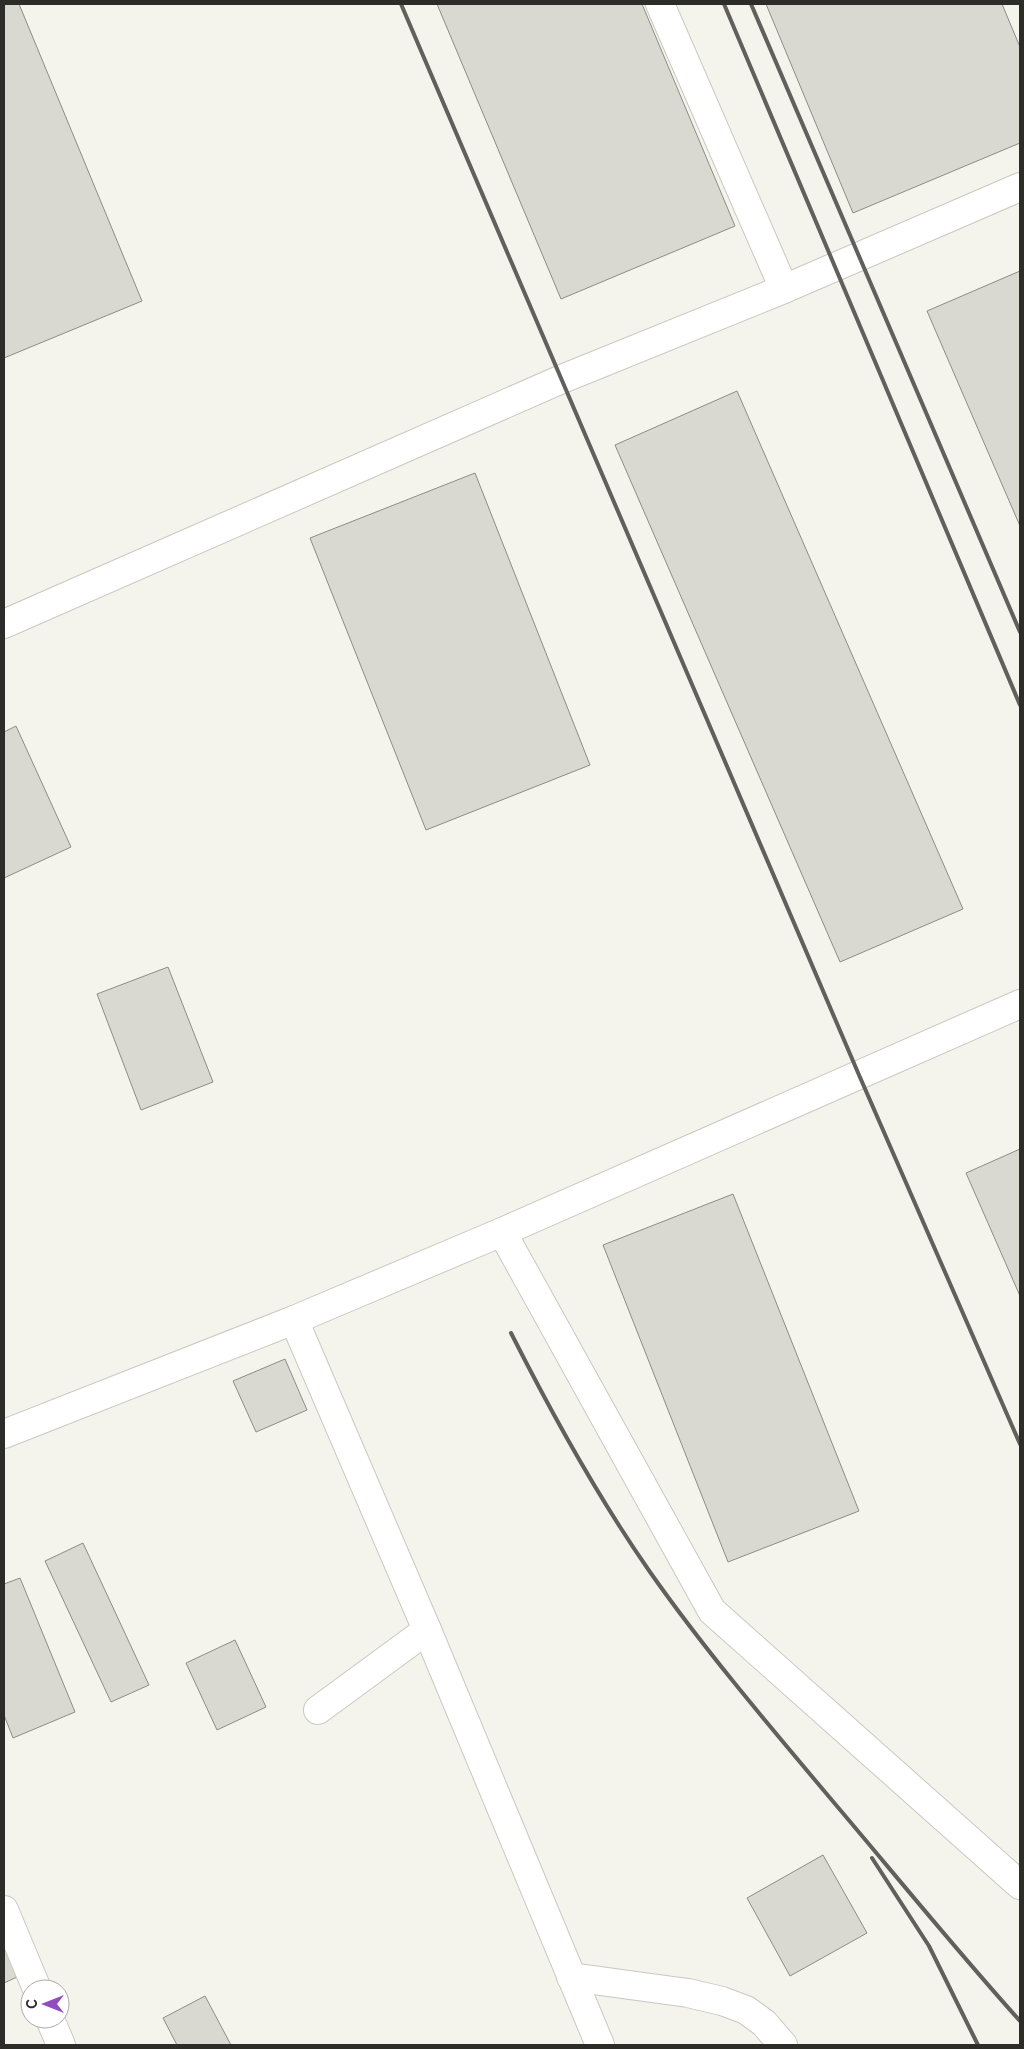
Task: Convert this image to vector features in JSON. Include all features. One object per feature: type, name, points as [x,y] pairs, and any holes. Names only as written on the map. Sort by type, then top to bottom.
[{"type":"lane","points":[[660,4],[784,289]]},
{"type":"lane","points":[[4,624],[562,379],[784,289],[1020,187]]},
{"type":"lane","points":[[4,1434],[294,1320],[502,1232],[1020,1004]]},
{"type":"lane","points":[[502,1232],[712,1611],[1020,1885]]},
{"type":"lane","points":[[294,1320],[427,1630],[600,2045]]},
{"type":"lane","points":[[318,1710],[427,1630]]},
{"type":"lane","points":[[4,1910],[33,1979]]},
{"type":"lane","points":[[571,1977],[688,1993],[722,2001],[746,2010],[764,2023],[783,2045]]},
{"type":"lane","points":[[54,2029],[61,2045]]},
{"type":"building","points":[[4,4],[19,4],[142,301],[4,358]]},
{"type":"building","points":[[437,4],[642,4],[735,226],[561,299]]},
{"type":"building","points":[[766,4],[1002,4],[1020,47],[1020,143],[853,213]]},
{"type":"building","points":[[1020,271],[1020,526],[927,311]]},
{"type":"building","points":[[737,391],[963,909],[840,962],[615,445]]},
{"type":"building","points":[[475,473],[590,765],[426,830],[310,538]]},
{"type":"building","points":[[16,726],[71,847],[4,878],[4,732]]},
{"type":"building","points":[[168,967],[213,1082],[141,1110],[97,994]]},
{"type":"building","points":[[1020,1149],[1020,1296],[966,1173]]},
{"type":"building","points":[[733,1194],[859,1511],[728,1562],[603,1245]]},
{"type":"building","points":[[285,1359],[307,1410],[256,1432],[233,1381]]},
{"type":"building","points":[[83,1543],[149,1685],[111,1702],[45,1561]]},
{"type":"building","points":[[20,1578],[75,1712],[13,1738],[4,1715],[4,1584]]},
{"type":"building","points":[[235,1640],[266,1707],[217,1730],[186,1663]]},
{"type":"building","points":[[823,1855],[867,1933],[790,1976],[747,1898]]},
{"type":"building","points":[[4,1922],[28,1972],[4,1983]]},
{"type":"building","points":[[205,1996],[231,2045],[177,2045],[163,2018]]},
{"type":"railway","points":[[401,4],[859,1075],[1020,1444]]},
{"type":"railway","points":[[724,4],[1020,705]]},
{"type":"railway","points":[[751,4],[1020,632]]},
{"type":"railway","points":[[511,1333],[559,1425],[594,1485],[650,1572],[672,1602],[764,1719],[950,1941],[1020,2021]]},
{"type":"railway","points":[[872,1858],[929,1946],[978,2045]]}]
